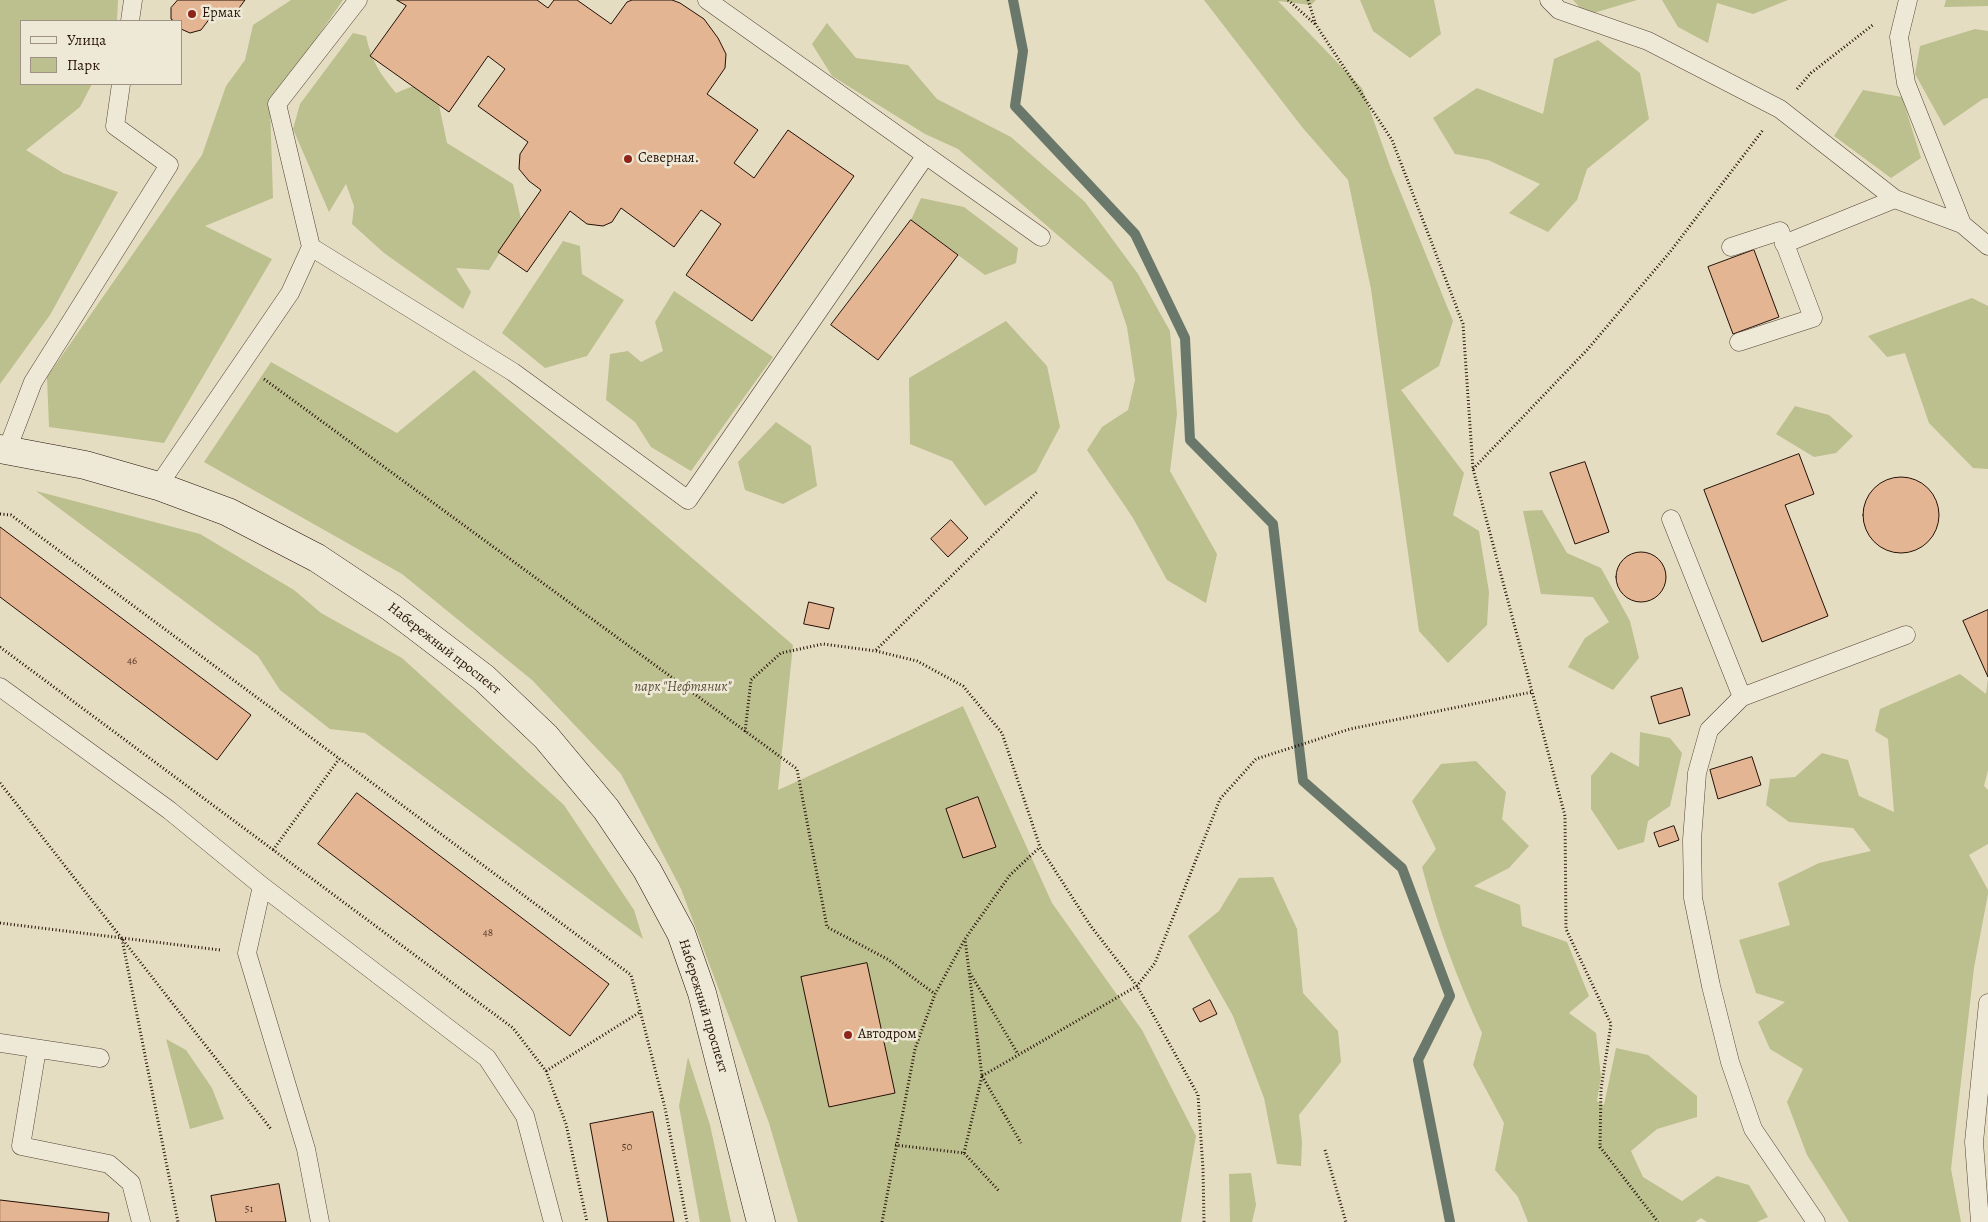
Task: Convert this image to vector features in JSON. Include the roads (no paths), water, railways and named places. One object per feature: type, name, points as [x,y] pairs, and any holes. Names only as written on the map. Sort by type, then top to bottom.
[{"type":"main road","name":"Набережный проспект","points":[[4,449],[85,464],[158,486],[228,512],[301,550],[392,608],[484,678],[546,738],[606,809],[647,870],[681,933],[702,993],[761,1222]]},
{"type":"lane","points":[[130,20],[133,0]]},
{"type":"lane","points":[[158,486],[290,293],[311,247],[277,104],[358,0]]},
{"type":"lane","points":[[707,0],[1041,237]]},
{"type":"lane","points":[[1549,0],[1559,10],[1648,41],[1780,109],[1895,199],[1962,224],[1988,246]]},
{"type":"lane","points":[[1908,0],[1899,37],[1906,83],[1962,224]]},
{"type":"lane","points":[[4,449],[33,382],[170,164],[115,126],[121,85]]},
{"type":"lane","points":[[311,247],[513,372],[688,500],[926,156]]},
{"type":"lane","points":[[1784,244],[1895,199]]},
{"type":"lane","points":[[1731,247],[1780,231],[1813,318],[1739,342]]},
{"type":"lane","points":[[1671,519],[1742,697]]},
{"type":"lane","points":[[1816,1222],[1753,1129],[1730,1062],[1693,898],[1692,840],[1697,773],[1709,730],[1742,697],[1906,635]]},
{"type":"lane","points":[[0,687],[169,810],[262,886],[487,1058],[525,1116],[553,1222]]},
{"type":"lane","points":[[262,886],[247,953],[306,1149],[320,1222]]},
{"type":"lane","points":[[1980,1222],[1974,1142],[1988,1003]]},
{"type":"lane","points":[[0,1043],[100,1058]]},
{"type":"lane","points":[[37,1049],[21,1146],[109,1164],[131,1183],[141,1222]]},
{"type":"waterway","points":[[1013,0],[1023,51],[1015,106],[1135,234],[1185,338],[1190,440],[1273,524],[1303,781],[1402,868],[1450,996],[1418,1060],[1450,1222]]},
{"type":"place","name":"Ермак","points":[[192,14]]},
{"type":"place","name":"Северная.","points":[[628,159]]},
{"type":"place","name":"Автодром","points":[[848,1035]]},
{"type":"park label","name":"парк \"Нефтяник\"","points":[[683,688]]}]
